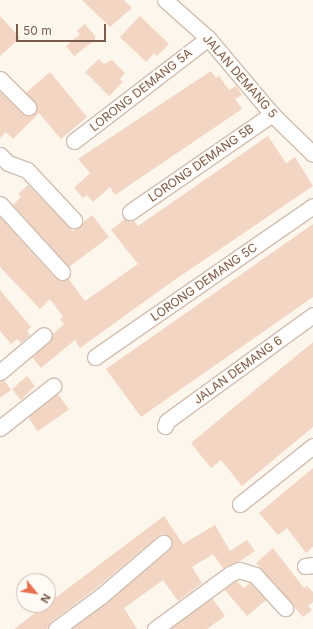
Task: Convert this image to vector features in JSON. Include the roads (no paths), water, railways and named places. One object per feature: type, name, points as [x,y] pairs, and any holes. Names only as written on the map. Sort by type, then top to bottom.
[{"type":"street","name":"JALAN DEMANG 5","points":[[165,0],[208,38],[272,114],[313,154]]},
{"type":"street","name":"LORONG DEMANG 5A","points":[[74,141],[208,38]]},
{"type":"street","points":[[0,78],[28,107]]},
{"type":"street","name":"LORONG DEMANG 5B","points":[[130,212],[272,114]]},
{"type":"street","points":[[0,155],[8,163],[27,170],[74,220]]},
{"type":"street","points":[[0,204],[62,272]]},
{"type":"street","name":"LORONG DEMANG 5C","points":[[95,357],[313,206]]},
{"type":"street","name":"JALAN DEMANG 6","points":[[165,426],[167,421],[313,315]]},
{"type":"street","points":[[0,372],[44,335]]},
{"type":"street","points":[[0,428],[53,386]]},
{"type":"street","points":[[240,504],[313,446]]},
{"type":"street","points":[[56,629],[101,596],[163,543]]},
{"type":"street","points":[[155,629],[230,574],[239,570],[255,575],[285,608]]}]
